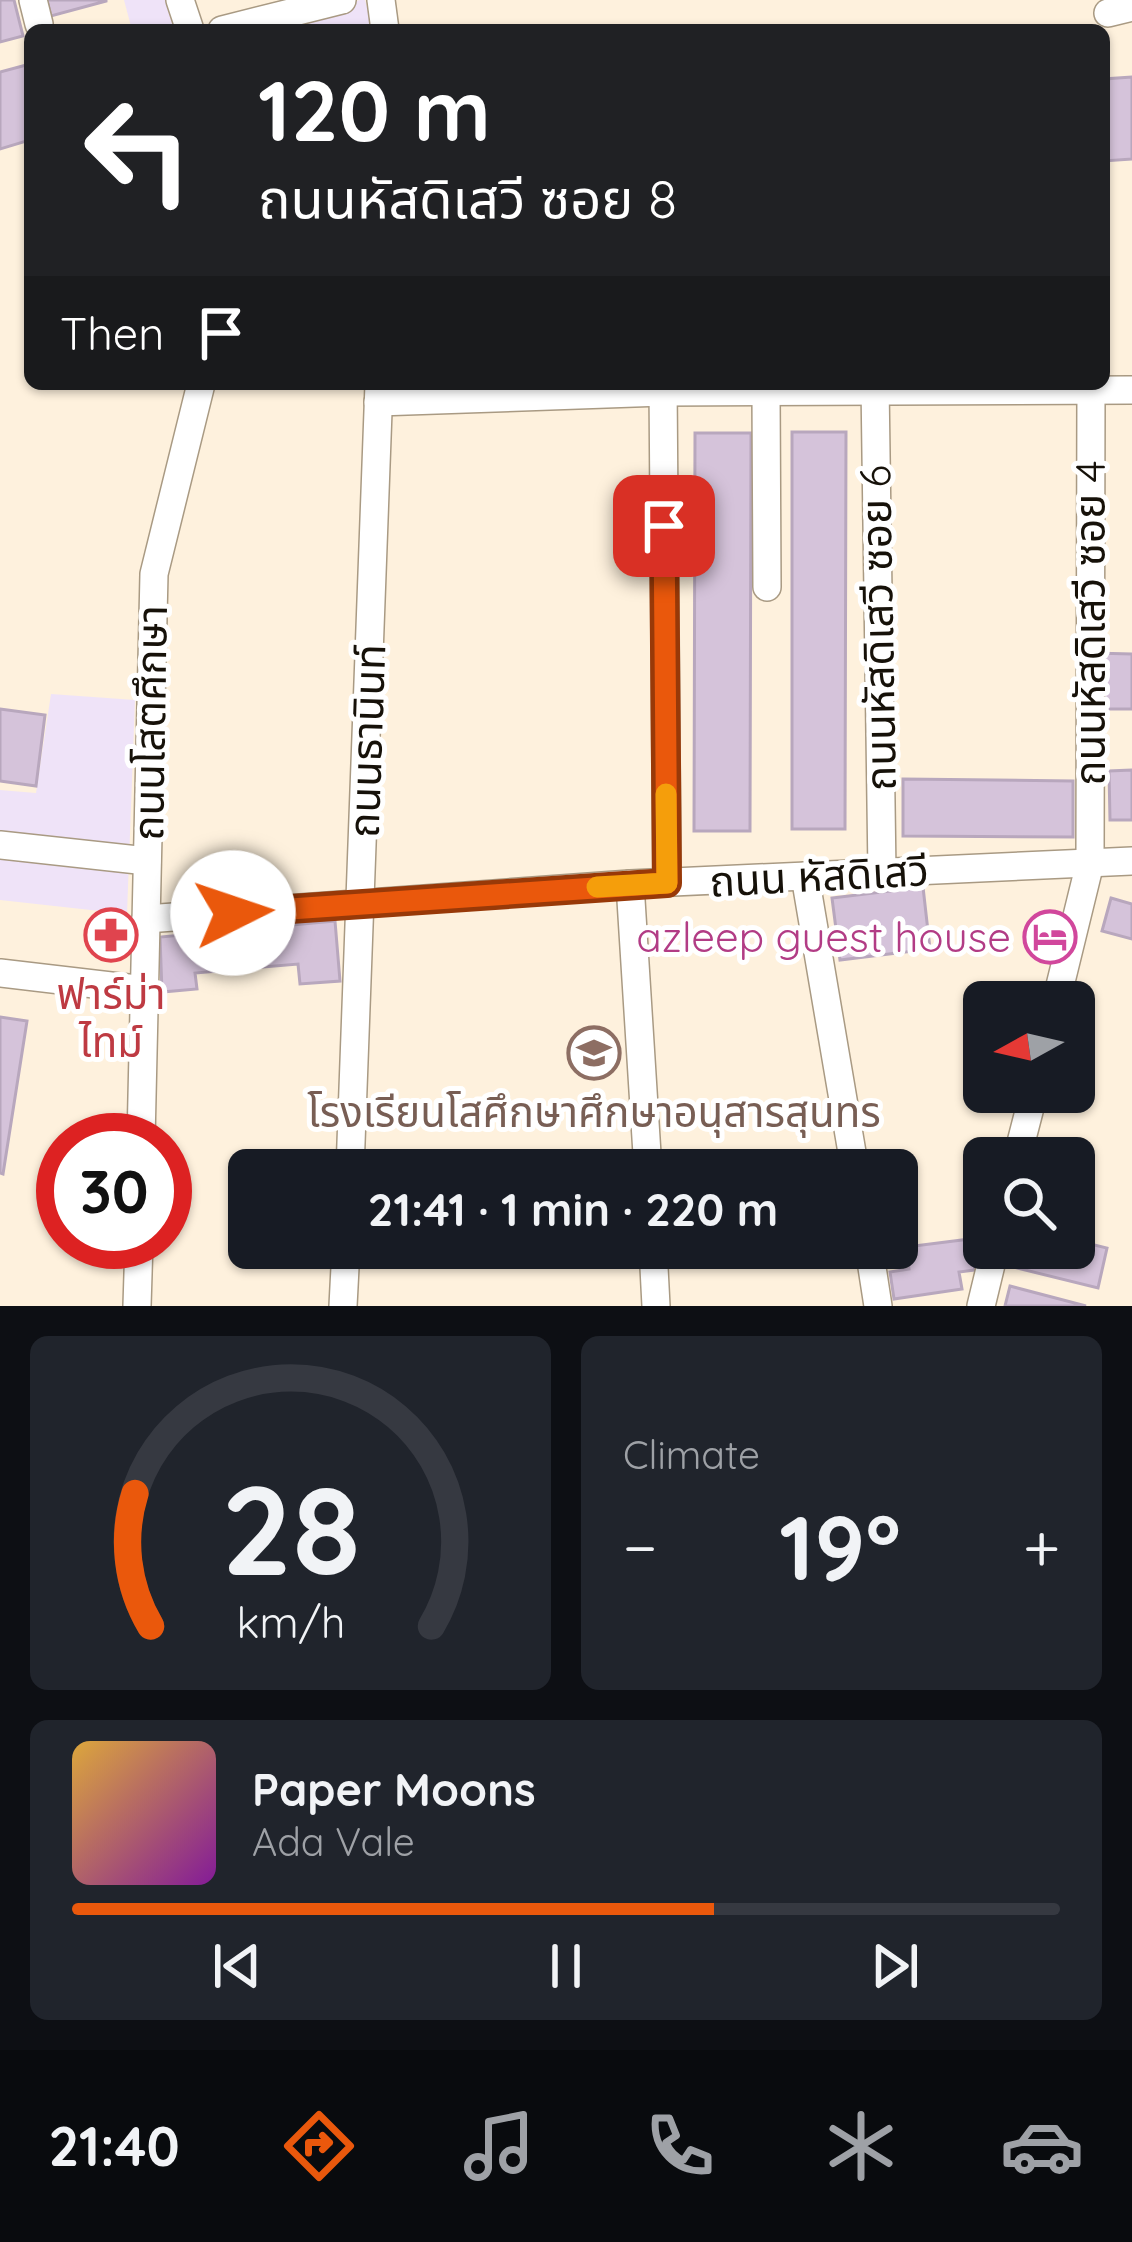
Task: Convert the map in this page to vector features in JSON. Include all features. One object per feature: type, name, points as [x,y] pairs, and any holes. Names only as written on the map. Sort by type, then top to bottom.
[{"type":"street","points":[[237,24],[273,9],[342,0]]},
{"type":"street","name":"ถนนโสตศึกษา","points":[[142,1113],[154,574],[200,390]]},
{"type":"street","points":[[378,393],[549,390]]},
{"type":"street","points":[[663,390],[667,883]]},
{"type":"street","points":[[714,390],[839,390]]},
{"type":"street","name":"ถนนหัสดิเสวี ซอย 6","points":[[875,390],[882,873]]},
{"type":"street","name":"ถนนหัสดิเสวี ซอย 4","points":[[1061,981],[1090,863],[1091,390]]},
{"type":"street","points":[[766,392],[767,587]]},
{"type":"street","name":"ถนนธานินท์","points":[[351,1149],[378,393]]},
{"type":"street","points":[[0,844],[147,861]]},
{"type":"street","name":"ถนน หัสดิเสวี","points":[[146,919],[630,884],[1132,861]]},
{"type":"street","points":[[805,876],[851,1149]]},
{"type":"street","points":[[630,884],[647,1149]]},
{"type":"street","points":[[0,973],[145,990]]},
{"type":"street","points":[[137,1306],[138,1269]]},
{"type":"street","points":[[344,1306],[345,1269]]},
{"type":"street","points":[[654,1269],[656,1306]]},
{"type":"street","points":[[872,1269],[878,1306]]},
{"type":"street","points":[[981,1306],[990,1269]]},
{"type":"shaded area","points":[[124,0],[165,0],[172,24],[130,24]]},
{"type":"shaded area","points":[[365,0],[371,24],[277,24]]},
{"type":"shaded area","points":[[51,694],[135,700],[127,914],[0,900],[0,790],[36,793]]},
{"type":"building","points":[[0,0],[14,0],[23,36],[0,42]]},
{"type":"building","points":[[47,0],[106,0],[106,1],[51,16]]},
{"type":"building","points":[[24,66],[24,142],[0,149],[0,72]]},
{"type":"building","points":[[1132,77],[1132,159],[1110,161],[1110,79]]},
{"type":"building","points":[[792,432],[846,432],[845,829],[792,829]]},
{"type":"building","points":[[695,433],[751,433],[750,831],[694,831]]},
{"type":"building","points":[[1093,653],[1132,654],[1132,709],[1092,709]]},
{"type":"building","points":[[0,709],[45,715],[36,786],[0,781]]},
{"type":"building","points":[[1132,770],[1132,820],[1110,820],[1109,771]]},
{"type":"building","points":[[903,779],[1073,781],[1073,837],[903,836]]},
{"type":"building","points":[[923,887],[930,949],[840,960],[832,898]]},
{"type":"building","points":[[1111,898],[1132,904],[1132,939],[1102,931]]},
{"type":"building","points":[[335,921],[340,981],[300,984],[298,964],[195,973],[197,989],[162,992],[160,937]]},
{"type":"building","points":[[0,1017],[27,1021],[3,1174],[0,1173]]},
{"type":"building","points":[[963,1240],[963,1269],[975,1270],[959,1272],[962,1289],[894,1299],[890,1272],[918,1269],[918,1246]]},
{"type":"building","points":[[1095,1245],[1107,1248],[1098,1288],[1021,1269],[1095,1269]]},
{"type":"building","points":[[1010,1286],[1086,1306],[1005,1306]]},
{"type":"slow traffic","points":[[597,887],[667,883],[666,794]]},
{"type":"place","name":"ฟาร์ม่า ไทม์","points":[[111,935]]},
{"type":"place","name":"azleep guest house","points":[[1050,937]]},
{"type":"place","name":"โรงเรียนโสศึกษาศึกษาอนุสารสุนทร","points":[[594,1053]]},
{"type":"route","points":[[233,913],[667,883],[664,526]]}]
